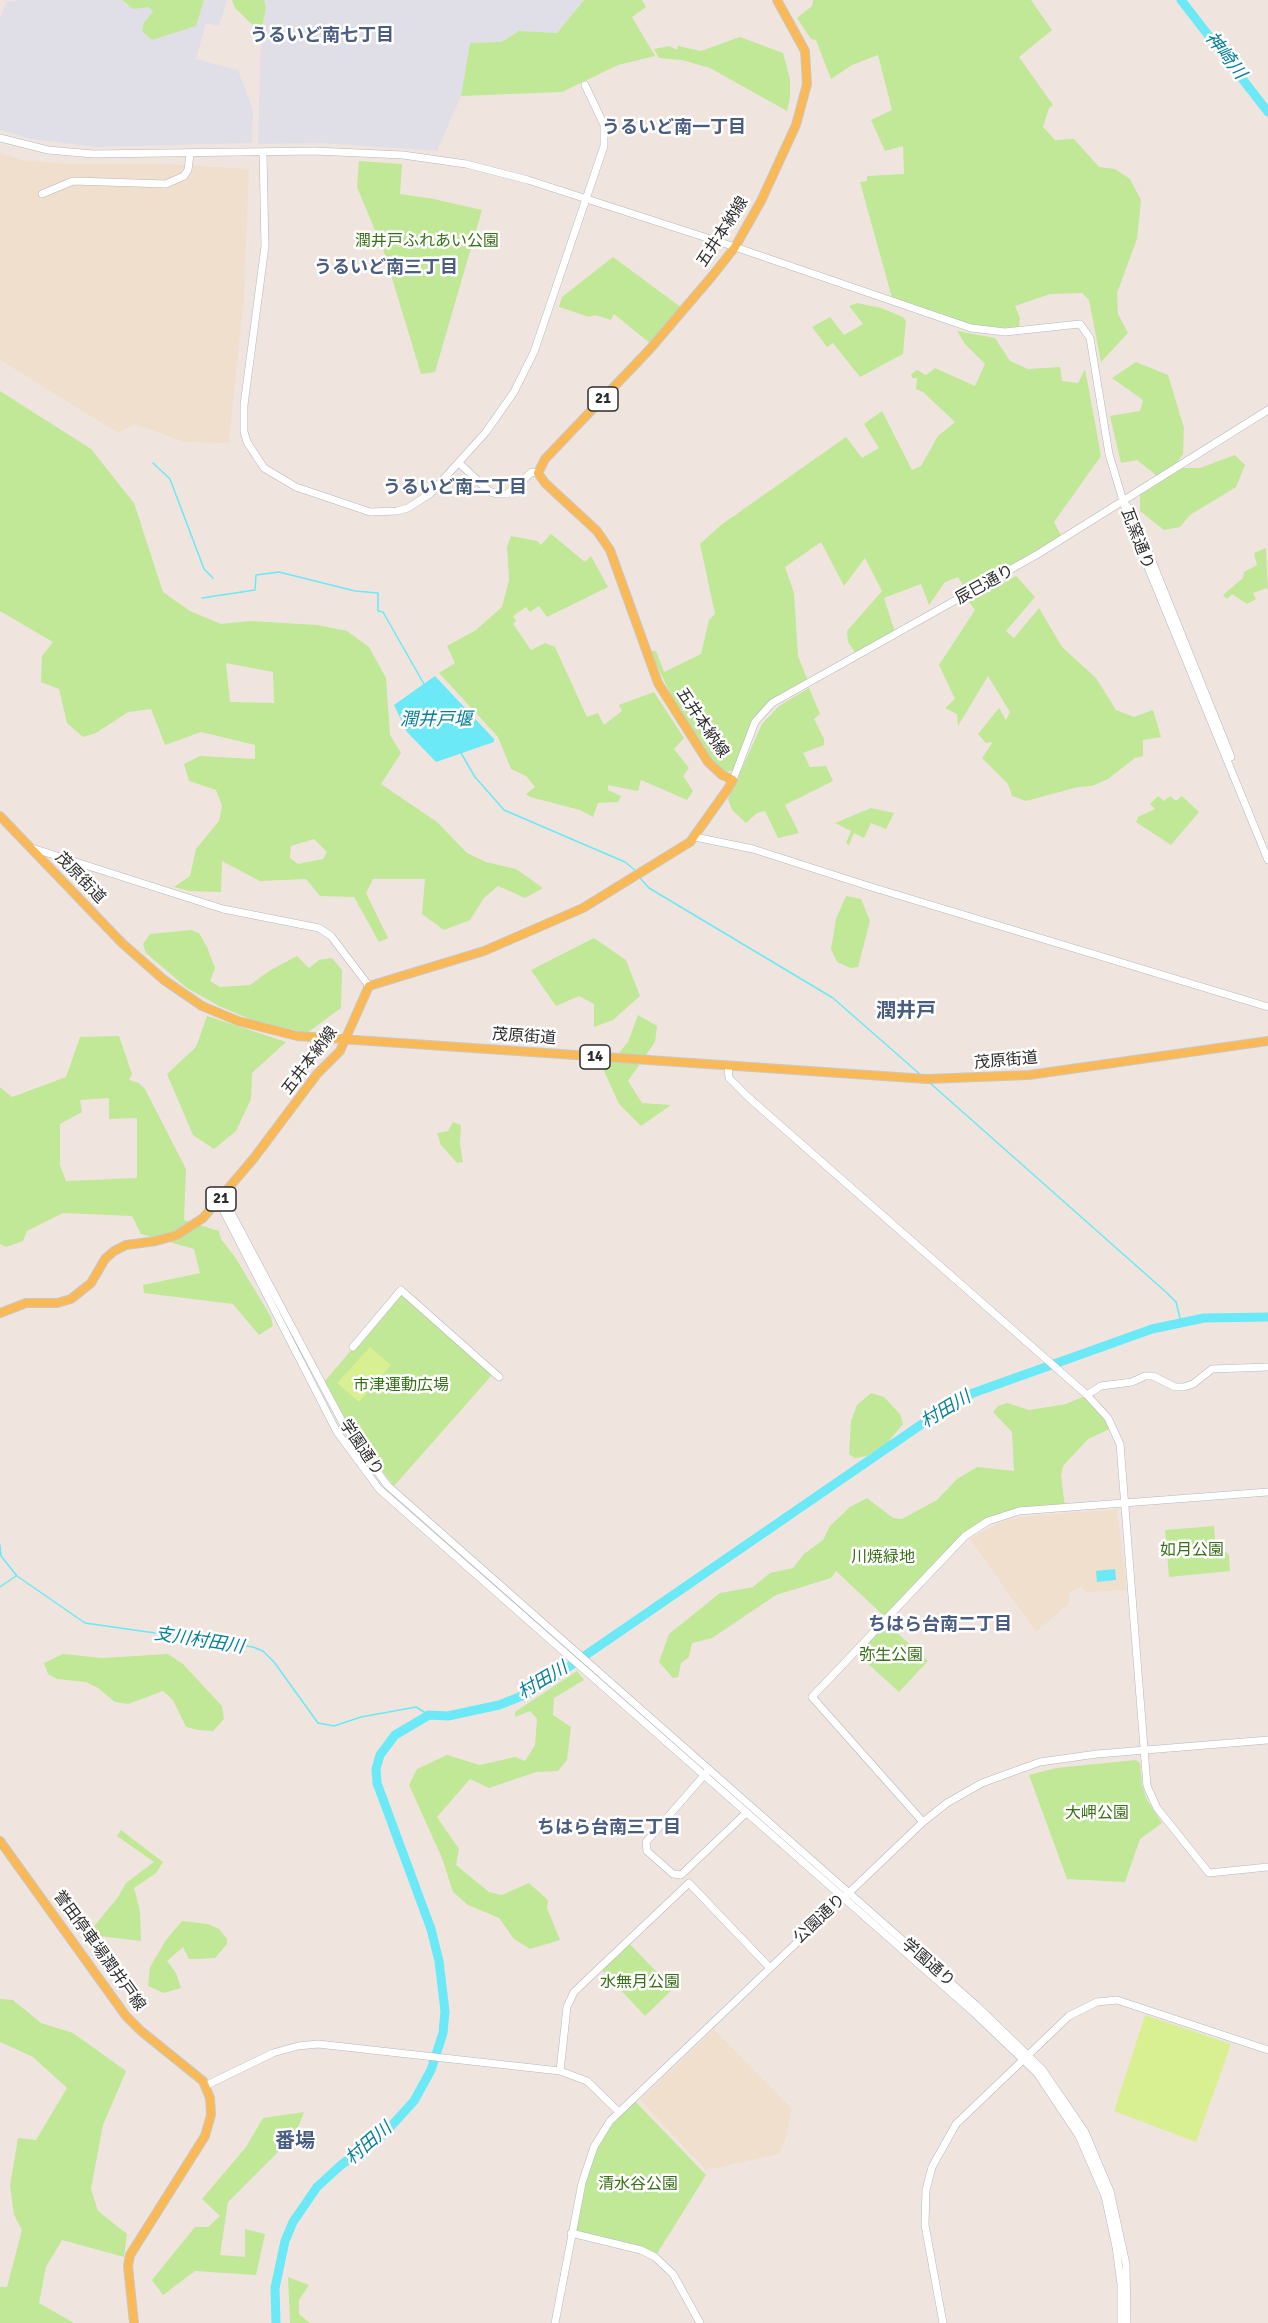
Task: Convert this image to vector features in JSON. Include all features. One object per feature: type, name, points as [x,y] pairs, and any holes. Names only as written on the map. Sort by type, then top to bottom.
[{"type":"main road","name":"五井本納線","points":[[0,1313],[26,1303],[57,1303],[71,1299],[91,1283],[105,1259],[114,1251],[126,1245],[156,1241],[177,1235],[197,1223],[219,1201],[296,1106],[317,1074],[340,1051],[369,986],[484,951],[574,913],[695,837],[733,780],[717,771],[708,762],[658,683],[614,559],[605,542],[545,483],[538,473],[545,459],[650,349],[735,247],[753,218],[791,136],[807,90],[805,51],[777,0]]},
{"type":"main road","name":"茂原街道","points":[[0,816],[122,943],[147,967],[186,996],[251,1026],[297,1035],[927,1079],[981,1079],[1029,1075],[1268,1041]]},
{"type":"main road","name":"誉田停車場潤井戸線","points":[[0,1841],[126,2016],[207,2085]]},
{"type":"main road","points":[[134,2323],[128,2266],[130,2255],[205,2136],[212,2109],[207,2085]]},
{"type":"street","points":[[263,153],[265,246],[244,405],[244,432],[252,452],[264,468],[296,487],[380,513],[397,511],[418,502],[431,493],[459,464],[486,432],[514,392],[534,352],[600,163],[606,132],[585,85]]},
{"type":"street","points":[[0,138],[64,152],[374,153],[466,164],[528,180],[735,247],[971,328],[1012,332],[1074,323],[1084,327],[1090,338],[1109,454],[1123,500]]},
{"type":"street","points":[[42,194],[73,182],[166,184],[184,176],[188,170],[190,154]]},
{"type":"street","name":"辰巳通り","points":[[733,780],[755,722],[772,703],[1014,569],[1268,410]]},
{"type":"street","points":[[459,464],[489,491],[496,494],[507,494],[532,472],[538,473]]},
{"type":"street","name":"瓦窯通り","points":[[1123,500],[1132,514],[1268,847]]},
{"type":"street","name":"瓦窯通り","points":[[1123,500],[1129,521],[1268,860]]},
{"type":"street","points":[[695,837],[753,849],[868,886],[1268,1006]]},
{"type":"street","points":[[32,848],[223,909],[319,928],[331,936],[369,986]]},
{"type":"street","points":[[728,1066],[729,1078],[748,1097],[1087,1395],[1108,1418],[1120,1444],[1147,1786],[1153,1801],[1209,1873],[1268,1868]]},
{"type":"street","points":[[219,1201],[305,1372],[349,1451],[379,1489],[560,1649],[602,1680]]},
{"type":"street","name":"学園通り","points":[[219,1201],[229,1209],[356,1445],[387,1485],[567,1644],[602,1680],[706,1773],[1026,2056],[1078,2119],[1105,2176],[1117,2214],[1126,2265],[1127,2323]]},
{"type":"street","points":[[353,1347],[401,1290],[499,1377]]},
{"type":"street","points":[[305,1372],[314,1367]]},
{"type":"street","points":[[1087,1395],[1101,1386],[1132,1382],[1141,1377],[1153,1376],[1175,1387],[1184,1388],[1212,1369],[1268,1367]]},
{"type":"street","points":[[922,1822],[814,1701],[813,1694],[964,1536],[979,1525],[996,1517],[1019,1511],[1268,1492]]},
{"type":"street","name":"公園通り","points":[[555,2323],[582,2183],[594,2147],[618,2111],[922,1822],[962,1794],[1020,1768],[1060,1758],[1268,1740]]},
{"type":"street","points":[[706,1773],[646,1842],[647,1851],[677,1876],[686,1871],[746,1813]]},
{"type":"street","name":"学園通り","points":[[706,1773],[746,1813],[846,1895]]},
{"type":"street","points":[[560,2071],[567,2007],[574,1992],[689,1883],[769,1967]]},
{"type":"street","points":[[943,2323],[925,2225],[928,2177],[956,2124],[1026,2056],[1079,2010],[1097,2002],[1117,2000],[1268,2050]]},
{"type":"street","points":[[207,2085],[259,2058],[298,2046],[326,2045],[560,2071],[587,2082],[618,2111]]},
{"type":"street","name":"学園通り","points":[[1026,2056],[1072,2122],[1099,2180],[1110,2213],[1116,2247],[1121,2284],[1121,2323]]},
{"type":"street","points":[[571,2233],[641,2250],[655,2257],[673,2274],[700,2323]]},
{"type":"shaded area","points":[[122,0],[127,6],[148,7],[153,11],[144,23],[152,40],[195,26],[204,0],[227,0],[219,26],[206,23],[196,59],[238,70],[253,110],[252,143],[96,147],[31,139],[0,130],[0,17],[7,2]]},
{"type":"shaded area","points":[[264,0],[584,0],[557,33],[519,31],[501,42],[470,43],[461,96],[437,151],[321,143],[258,144],[261,33],[266,8]]},
{"type":"shaded area","points":[[0,153],[22,160],[69,164],[167,164],[249,169],[244,298],[229,443],[184,442],[135,424],[118,433],[0,360]]},
{"type":"shaded area","points":[[1117,1509],[1127,1590],[1086,1592],[1081,1587],[1070,1592],[1069,1603],[1036,1632],[970,1539],[1000,1522],[1019,1517]]},
{"type":"shaded area","points":[[714,2029],[792,2109],[785,2141],[779,2154],[706,2170],[640,2100]]},
{"type":"green space","points":[[122,0],[204,0],[196,26],[152,40],[142,31],[144,23],[153,11],[148,7],[133,9]]},
{"type":"green space","points":[[232,0],[264,0],[266,8],[261,33],[235,8]]},
{"type":"green space","points":[[584,0],[642,0],[646,7],[632,17],[655,56],[618,65],[562,92],[461,96],[470,43],[501,42],[519,31],[557,33]]},
{"type":"green space","points":[[813,0],[1031,0],[1052,30],[1019,57],[1053,105],[1049,108],[1043,127],[1055,140],[1074,139],[1099,167],[1115,169],[1130,179],[1141,200],[1137,239],[1117,293],[1118,314],[1128,333],[1101,362],[1089,300],[1082,293],[1050,294],[1015,306],[1020,318],[1019,327],[1000,328],[965,324],[892,298],[860,182],[867,181],[867,176],[904,174],[903,146],[885,151],[871,120],[892,110],[878,55],[852,65],[831,79],[816,40],[811,39],[797,18],[812,6]]},
{"type":"green space","points":[[740,37],[783,53],[790,79],[787,111],[710,68],[682,60],[659,58],[654,49],[669,46],[677,50],[678,46],[701,51]]},
{"type":"green space","name":"潤井戸ふれあい公園","points":[[359,161],[402,164],[400,194],[482,210],[435,372],[421,374],[384,252],[357,187]]},
{"type":"green space","points":[[613,257],[682,308],[651,344],[614,314],[611,320],[595,315],[589,317],[559,307],[562,297]]},
{"type":"green space","points":[[857,303],[881,308],[903,317],[906,321],[903,354],[860,377],[833,343],[827,347],[812,327],[830,317],[844,335],[863,324],[849,306]]},
{"type":"green space","points":[[957,331],[995,338],[1010,361],[1028,369],[1060,367],[1062,381],[1078,383],[1085,369],[1101,456],[1054,522],[1062,537],[967,591],[958,577],[945,582],[929,605],[921,584],[884,598],[895,632],[856,654],[848,642],[847,631],[882,591],[865,558],[844,586],[821,542],[785,567],[794,593],[798,656],[808,681],[766,705],[735,770],[724,772],[710,759],[671,695],[650,651],[656,651],[664,672],[701,654],[709,620],[715,614],[700,544],[721,525],[846,437],[862,458],[879,448],[864,424],[882,411],[912,470],[921,466],[938,436],[955,422],[923,392],[916,389],[917,378],[912,378],[911,374],[917,370],[926,375],[935,368],[975,386],[985,364],[965,344]]},
{"type":"green space","points":[[1136,362],[1168,375],[1184,428],[1183,454],[1175,465],[1157,476],[1137,460],[1121,463],[1110,416],[1140,411],[1143,400],[1112,378]]},
{"type":"green space","points":[[0,391],[91,449],[134,503],[163,592],[190,611],[221,624],[250,621],[318,625],[347,631],[369,647],[386,678],[390,735],[401,753],[381,784],[437,822],[467,853],[486,862],[516,869],[543,888],[525,898],[498,886],[484,898],[470,920],[444,930],[422,914],[425,879],[373,879],[366,893],[388,938],[379,942],[354,897],[320,896],[306,879],[260,881],[222,861],[221,892],[189,891],[174,887],[190,876],[196,849],[219,821],[222,806],[216,790],[189,781],[184,764],[200,756],[255,759],[255,745],[201,732],[165,745],[151,709],[128,712],[96,733],[83,737],[67,723],[59,689],[41,682],[42,656],[53,642],[0,611]],"holes":[[[226,663],[273,672],[274,703],[230,702]],[[314,839],[327,852],[323,859],[298,864],[290,858],[291,846]]]},
{"type":"green space","points":[[1235,455],[1245,465],[1236,487],[1190,515],[1180,527],[1164,530],[1140,511],[1140,495],[1182,468],[1200,468]]},
{"type":"green space","points":[[551,534],[585,562],[591,556],[608,587],[547,617],[539,606],[530,612],[526,607],[513,616],[516,621],[513,624],[531,650],[545,643],[555,647],[587,717],[598,713],[604,725],[622,711],[619,705],[654,692],[684,738],[674,749],[689,768],[683,776],[693,791],[687,800],[641,780],[638,791],[608,785],[608,790],[621,796],[618,802],[598,803],[593,817],[580,810],[530,797],[526,794],[535,787],[526,776],[511,769],[498,737],[439,673],[455,663],[447,646],[476,630],[502,607],[509,580],[507,547],[511,536],[537,541],[541,545]]},
{"type":"green space","points":[[1266,548],[1268,591],[1267,588],[1253,593],[1256,599],[1247,604],[1232,594],[1227,599],[1223,595],[1243,578],[1244,572],[1257,565],[1254,553]]},
{"type":"green space","points":[[1016,576],[1035,597],[1006,631],[1014,638],[1039,608],[1062,647],[1096,678],[1116,710],[1134,717],[1153,710],[1161,737],[1143,740],[1143,756],[1135,758],[1108,779],[1092,786],[1078,787],[1026,801],[1012,796],[1008,784],[982,758],[993,742],[986,743],[978,734],[999,708],[1006,720],[1010,712],[988,676],[958,726],[957,714],[945,708],[955,699],[939,665],[975,610],[969,602]]},
{"type":"green space","points":[[809,688],[820,714],[814,719],[824,739],[824,745],[803,753],[810,767],[826,766],[833,781],[785,805],[799,833],[778,838],[765,811],[757,813],[746,823],[732,810],[728,799],[762,724],[779,706]]},
{"type":"green space","points":[[1158,796],[1164,801],[1170,796],[1176,801],[1182,796],[1199,812],[1171,845],[1136,822],[1138,817],[1155,809],[1150,804]]},
{"type":"green space","points":[[871,808],[894,813],[886,829],[871,823],[864,838],[854,833],[849,845],[846,843],[851,831],[835,823]]},
{"type":"green space","points":[[846,896],[861,899],[870,921],[858,967],[851,968],[837,962],[831,949],[836,919]]},
{"type":"green space","points":[[191,930],[199,933],[207,947],[215,968],[210,981],[220,987],[250,985],[269,971],[297,956],[309,968],[319,960],[332,958],[342,970],[341,1008],[307,1033],[252,1020],[219,1006],[187,988],[146,953],[143,944],[150,934]]},
{"type":"green space","points":[[594,938],[626,960],[640,996],[613,1020],[594,1027],[594,1004],[579,996],[556,1006],[531,970]]},
{"type":"green space","points":[[638,1015],[657,1026],[655,1042],[628,1081],[642,1103],[671,1105],[641,1126],[619,1104],[604,1071],[628,1042]]},
{"type":"green space","points":[[207,1016],[286,1042],[252,1073],[251,1099],[236,1131],[214,1149],[193,1135],[167,1074],[196,1047]]},
{"type":"green space","points":[[119,1036],[132,1074],[129,1080],[139,1083],[145,1089],[186,1169],[184,1220],[219,1231],[221,1239],[235,1257],[271,1317],[273,1326],[259,1335],[233,1304],[144,1293],[143,1285],[200,1273],[194,1249],[141,1234],[132,1216],[63,1213],[27,1231],[23,1241],[6,1247],[0,1244],[0,1087],[12,1097],[66,1077],[80,1037]],"holes":[[[109,1098],[109,1119],[137,1118],[137,1178],[66,1181],[60,1165],[60,1124],[82,1112],[80,1100]]]},
{"type":"green space","points":[[453,1122],[461,1125],[460,1144],[463,1162],[457,1163],[441,1145],[437,1133],[448,1131]]},
{"type":"green space","name":"市津運動広場","points":[[398,1295],[401,1295],[492,1375],[394,1486],[355,1437],[325,1381]]},
{"type":"green space","points":[[370,1347],[391,1365],[359,1402],[337,1383]]},
{"type":"green space","points":[[871,1393],[884,1397],[900,1414],[903,1424],[888,1442],[867,1456],[855,1458],[849,1454],[851,1421],[857,1405]]},
{"type":"green space","name":"川焼緑地","points":[[1087,1395],[1114,1427],[1088,1439],[1063,1466],[1061,1476],[1065,1507],[996,1517],[964,1536],[886,1618],[836,1571],[831,1578],[776,1595],[712,1638],[692,1643],[689,1657],[681,1663],[678,1677],[673,1678],[659,1662],[669,1634],[720,1593],[753,1587],[770,1573],[793,1568],[804,1554],[823,1540],[830,1526],[850,1507],[867,1498],[893,1518],[902,1519],[937,1500],[957,1479],[977,1467],[1014,1471],[1012,1432],[993,1412],[998,1406],[1007,1403],[1029,1410],[1066,1404]]},
{"type":"green space","name":"如月公園","points":[[1214,1526],[1215,1541],[1229,1555],[1230,1571],[1169,1577],[1165,1530]]},
{"type":"green space","name":"弥生公園","points":[[884,1621],[928,1661],[899,1692],[854,1651]]},
{"type":"green space","points":[[63,1654],[102,1658],[168,1654],[183,1664],[222,1706],[224,1719],[213,1731],[198,1730],[186,1727],[173,1700],[163,1691],[128,1704],[115,1702],[98,1688],[86,1682],[57,1679],[48,1674],[44,1663]]},
{"type":"green space","points":[[577,1671],[584,1680],[554,1698],[553,1715],[571,1727],[567,1760],[558,1771],[536,1772],[489,1788],[470,1779],[437,1817],[459,1849],[456,1865],[489,1892],[502,1895],[529,1883],[548,1900],[547,1908],[560,1940],[530,1949],[514,1939],[499,1918],[468,1905],[453,1892],[442,1858],[409,1785],[417,1769],[447,1755],[480,1765],[515,1757],[525,1761],[535,1745],[537,1719],[530,1711],[515,1717],[515,1712]]},
{"type":"green space","name":"大岬公園","points":[[1136,1760],[1140,1763],[1142,1785],[1147,1800],[1162,1823],[1140,1839],[1125,1882],[1067,1879],[1029,1775],[1056,1768]]},
{"type":"green space","points":[[121,1830],[163,1862],[156,1873],[134,1888],[140,1911],[141,1941],[91,1935],[91,1930],[118,1897],[126,1883],[154,1862],[117,1836]]},
{"type":"green space","points":[[182,1921],[208,1924],[219,1929],[227,1939],[227,1944],[215,1958],[189,1959],[183,1947],[167,1961],[176,1973],[181,1988],[164,1993],[148,1986],[150,1967],[166,1940]]},
{"type":"green space","name":"水無月公園","points":[[627,1941],[673,1989],[645,2016],[599,1967]]},
{"type":"green space","points":[[0,1999],[13,2000],[41,2023],[73,2033],[126,2071],[103,2125],[91,2189],[98,2211],[127,2234],[124,2257],[62,2240],[46,2267],[39,2303],[74,2323],[0,2323],[0,2287],[7,2287],[22,2230],[14,2215],[10,2186],[18,2138],[36,2140],[67,2088],[33,2057],[0,2042]]},
{"type":"green space","points":[[1145,2015],[1231,2044],[1196,2142],[1114,2111]]},
{"type":"green space","name":"清水谷公園","points":[[632,2098],[706,2175],[655,2257],[571,2233],[594,2147]]},
{"type":"green space","points":[[304,2112],[295,2135],[228,2202],[220,2255],[245,2257],[245,2229],[265,2234],[256,2275],[195,2271],[163,2295],[152,2280],[195,2227],[208,2227],[220,2216],[202,2199],[246,2147],[263,2118]]},
{"type":"green space","points":[[288,2277],[309,2285],[299,2300],[299,2314],[310,2323],[290,2323]]},
{"type":"water","name":"潤井戸堰","points":[[435,676],[494,739],[494,742],[436,762],[407,732],[394,705]]},
{"type":"water","points":[[1115,1569],[1116,1580],[1097,1582],[1096,1571]]},
{"type":"waterway","name":"神崎川","points":[[1181,0],[1268,112]]},
{"type":"waterway","points":[[153,463],[170,479],[204,569],[213,578]]},
{"type":"waterway","points":[[202,598],[255,590],[256,575],[279,572],[355,591],[378,593],[378,611],[383,612],[424,684]]},
{"type":"waterway","points":[[461,753],[475,777],[504,810],[625,862],[636,871]]},
{"type":"waterway","points":[[640,878],[649,888],[833,998],[922,1076]]},
{"type":"waterway","points":[[930,1083],[1167,1293],[1176,1302],[1181,1322]]},
{"type":"waterway","name":"村田川","points":[[276,2323],[275,2288],[285,2241],[293,2222],[317,2187],[341,2165],[383,2135],[414,2101],[431,2070],[443,2033],[445,2011],[439,1961],[431,1929],[377,1783],[376,1769],[380,1755],[395,1735],[429,1715],[448,1716],[499,1705],[532,1692],[938,1413],[973,1393],[1152,1329],[1204,1318],[1268,1317]]},
{"type":"waterway","name":"支川村田川","points":[[0,1545],[1,1556],[17,1576],[85,1623],[253,1647],[263,1651],[274,1662],[318,1723],[334,1726],[361,1717],[416,1707],[429,1715]]},
{"type":"waterway","points":[[0,1587],[16,1576]]},
{"type":"district","name":"うるいど南七丁目","points":[[322,36]]},
{"type":"district","name":"うるいど南一丁目","points":[[674,128]]},
{"type":"district","name":"うるいど南三丁目","points":[[386,268]]},
{"type":"district","name":"うるいど南二丁目","points":[[455,488]]},
{"type":"district","name":"潤井戸","points":[[906,1012]]},
{"type":"district","name":"ちはら台南二丁目","points":[[940,1625]]},
{"type":"district","name":"ちはら台南三丁目","points":[[609,1828]]},
{"type":"district","name":"番場","points":[[295,2142]]}]
